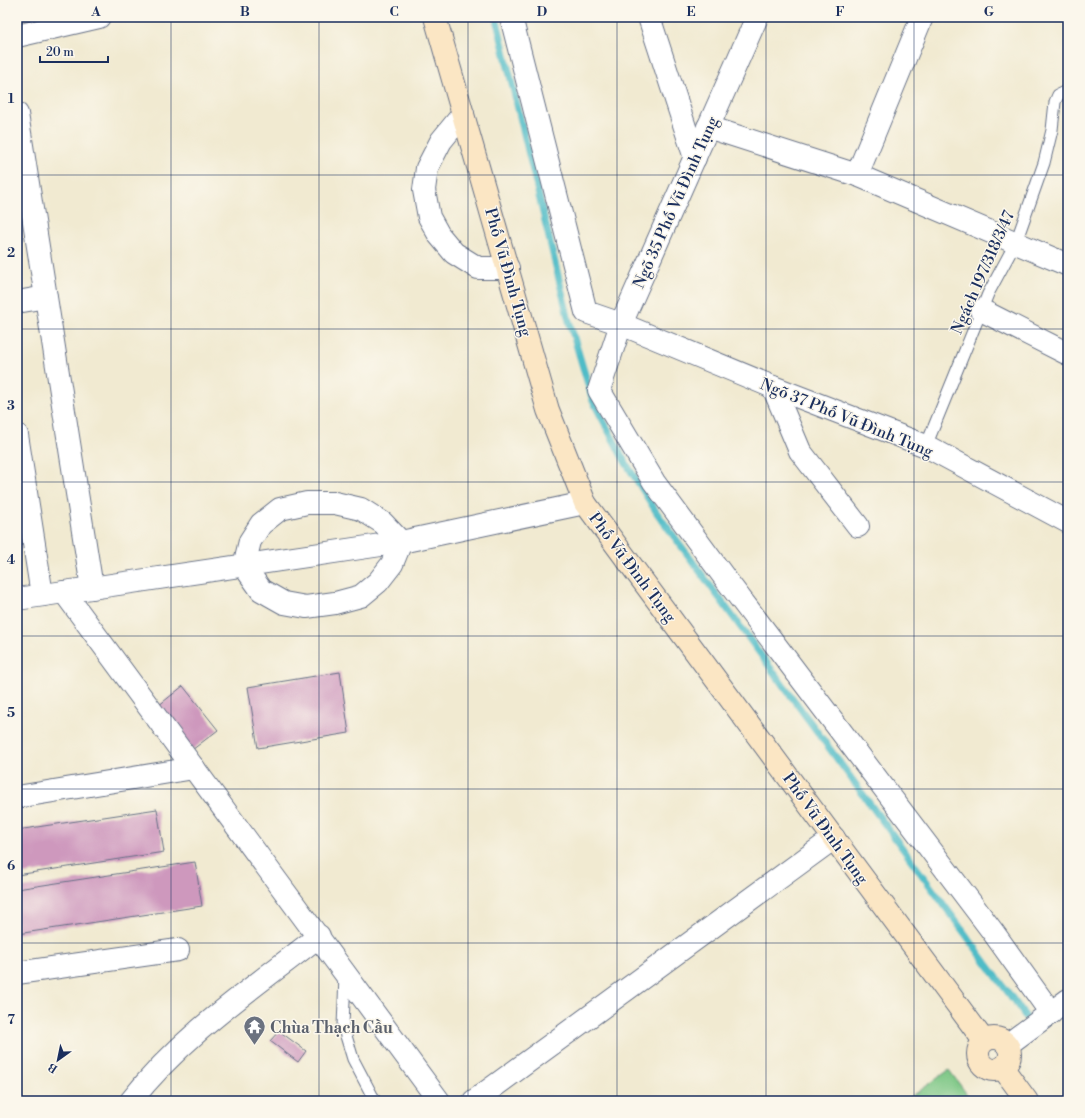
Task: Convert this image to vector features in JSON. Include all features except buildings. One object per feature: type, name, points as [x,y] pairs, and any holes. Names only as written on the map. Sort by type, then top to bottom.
[{"type":"street","points":[[17,36],[99,17]]},
{"type":"street","name":"Phố Vũ Đình Tụng","points":[[435,17],[548,410],[585,503],[984,1041]]},
{"type":"street","name":"Ngõ 37 Phố Vũ Đình Tụng","points":[[511,17],[586,312],[621,324],[773,387],[926,446],[1068,522]]},
{"type":"street","points":[[649,17],[695,158]]},
{"type":"street","name":"Ngõ 35 Phố Vũ Đình Tụng","points":[[757,17],[621,324],[599,390],[658,488],[726,581],[993,932],[1060,1006]]},
{"type":"street","points":[[858,175],[922,17]]},
{"type":"street","points":[[17,114],[92,588]]},
{"type":"street","points":[[463,114],[441,141],[427,168],[424,190],[429,217],[439,236],[454,253],[478,268],[508,268]]},
{"type":"street","points":[[708,127],[858,175],[1068,265]]},
{"type":"street","points":[[17,302],[46,297]]},
{"type":"street","points":[[981,310],[1068,354]]},
{"type":"street","points":[[773,387],[800,451],[858,526]]},
{"type":"street","points":[[17,435],[42,595]]},
{"type":"street","points":[[307,502],[335,503],[360,510],[383,523],[401,542],[392,564],[378,582],[361,596],[335,603],[306,607],[284,603],[261,590],[244,566],[250,541],[261,524],[280,509],[307,502]]},
{"type":"street","points":[[17,599],[401,542],[585,503]]},
{"type":"street","points":[[64,592],[319,936],[439,1101]]},
{"type":"street","points":[[17,797],[194,768]]},
{"type":"street","points":[[474,1101],[834,838]]},
{"type":"street","points":[[131,1101],[149,1078],[210,1020],[319,936]]},
{"type":"street","points":[[17,973],[178,950]]},
{"type":"street","points":[[1006,1045],[1060,1006]]},
{"type":"street","points":[[998,1038],[1006,1045],[1009,1049],[1009,1059],[1002,1067],[993,1070],[988,1069],[980,1063],[977,1054],[978,1049],[984,1041],[998,1038]]},
{"type":"street","points":[[1002,1067],[1027,1101]]},
{"type":"lane","name":"Ngách 197/318/3/47","points":[[926,446],[988,294],[1016,242],[1044,163],[1052,130],[1055,102],[1058,95],[1068,90]]},
{"type":"lane","points":[[345,973],[343,1026],[354,1059],[375,1101]]},
{"type":"green space","points":[[949,1070],[972,1101],[905,1101]]},
{"type":"waterway","points":[[496,17],[569,321],[593,401],[624,460],[657,513],[1026,1017]]},
{"type":"place","name":"Chùa Thạch Cầu","points":[[255,1046]]}]
